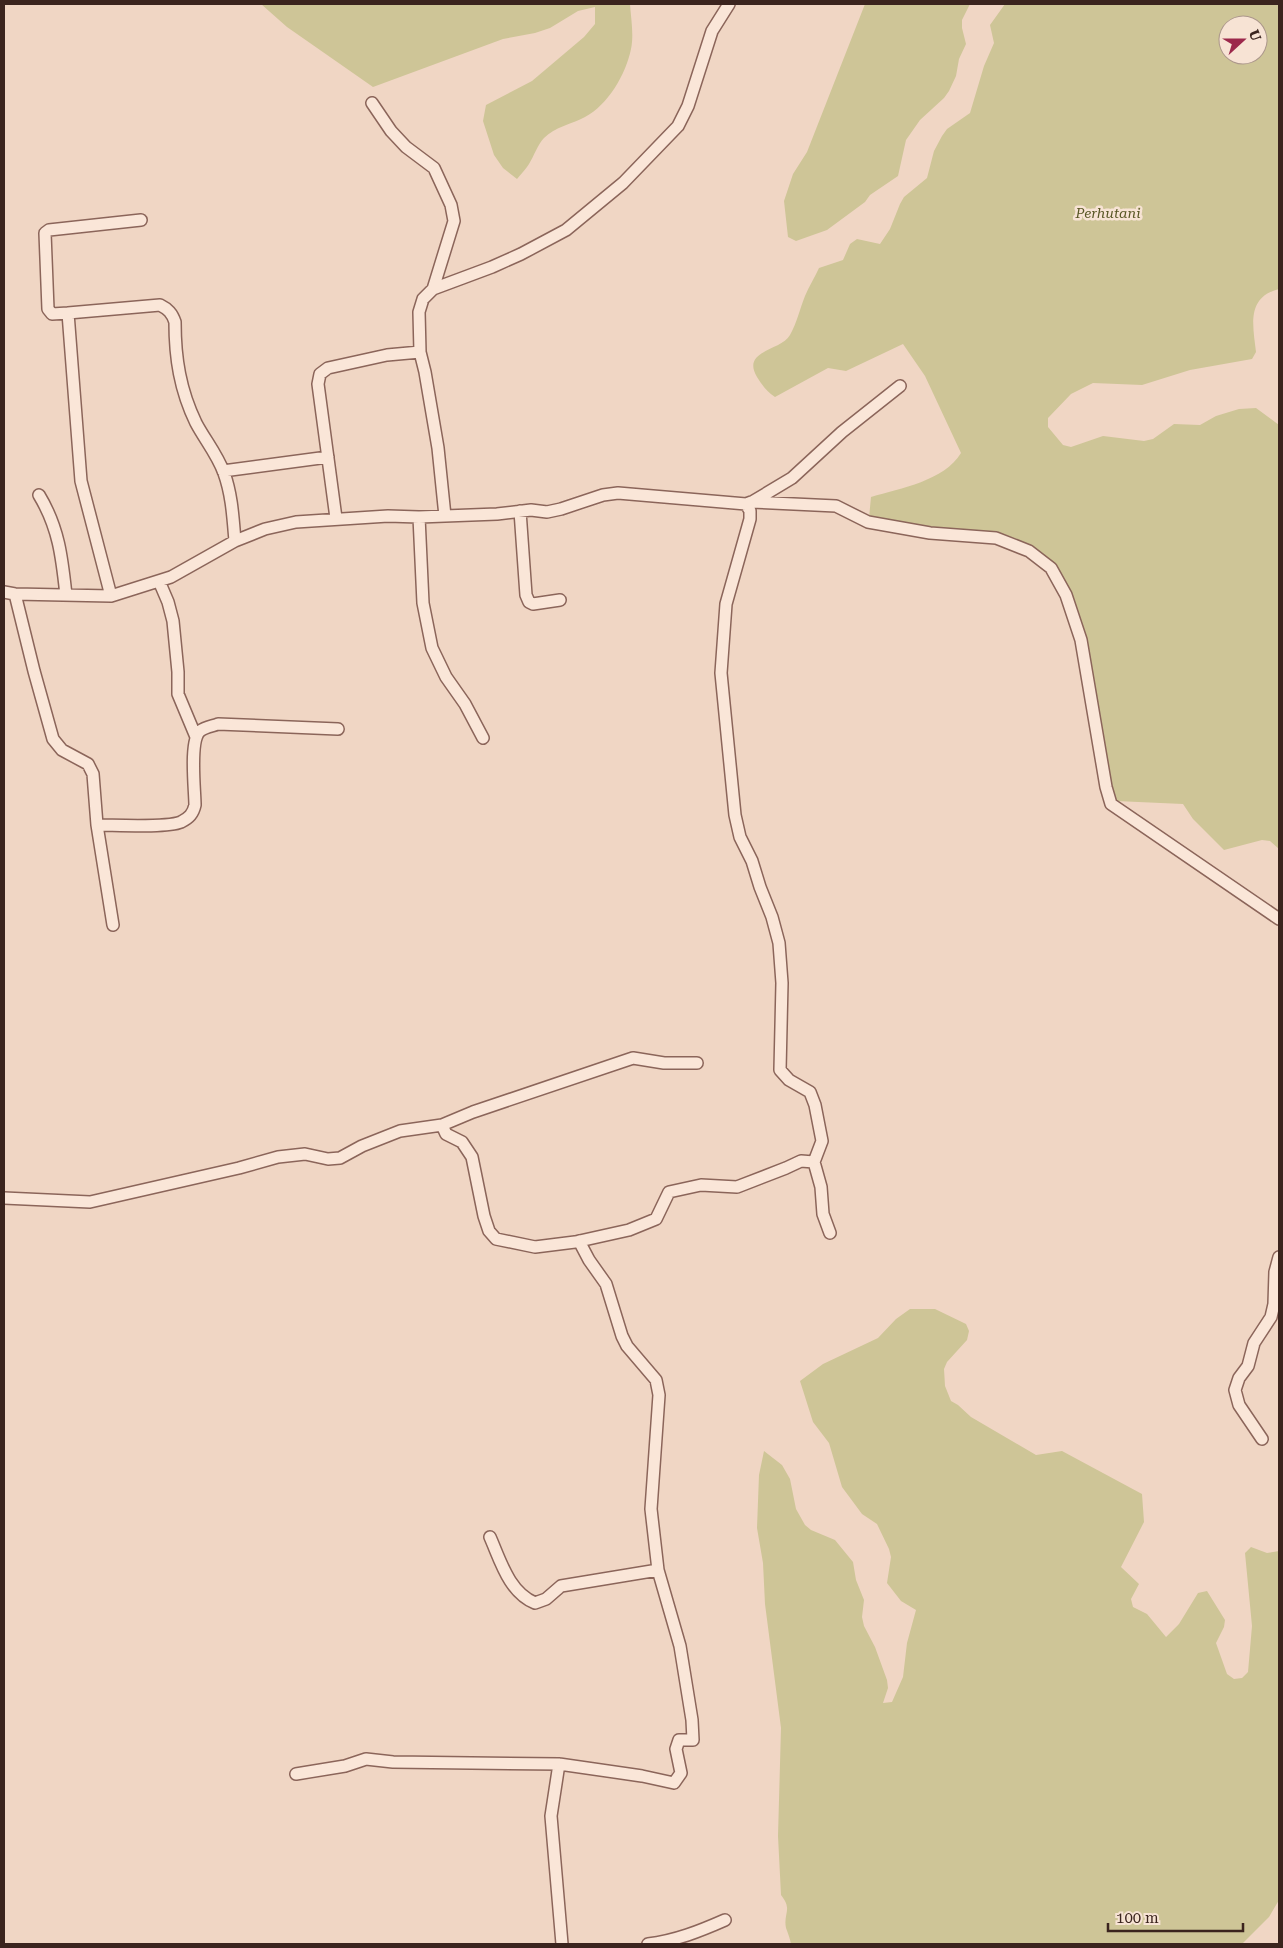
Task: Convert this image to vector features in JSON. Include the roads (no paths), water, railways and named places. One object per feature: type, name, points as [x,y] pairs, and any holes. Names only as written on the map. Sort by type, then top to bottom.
[{"type":"street","points":[[445,516],[438,448],[420,352],[419,312],[423,299],[433,289],[492,267],[566,230],[623,183],[678,126],[688,106],[712,31],[728,4]]},
{"type":"street","points":[[372,103],[391,131],[406,147],[434,168],[451,204],[454,221],[433,289]]},
{"type":"street","points":[[141,220],[46,232],[49,311],[52,314],[160,305],[167,308],[175,322],[178,372],[184,390],[197,424],[224,471],[230,493],[235,541]]},
{"type":"street","points":[[68,313],[81,481],[111,596]]},
{"type":"street","points":[[336,518],[318,384],[320,374],[328,368],[387,355],[420,352]]},
{"type":"street","points":[[749,503],[792,478],[842,432],[900,386]]},
{"type":"street","points":[[224,471],[328,457]]},
{"type":"street","points":[[113,925],[97,826],[93,774],[88,764],[62,750],[55,744],[9,593],[111,596],[182,572],[235,541],[265,529],[296,522],[336,518],[419,517],[496,514],[520,511],[555,511],[602,495],[618,493],[749,503],[836,506],[868,522],[930,533],[996,538],[1029,551],[1051,568],[1066,595],[1081,640],[1110,804],[1279,919]]},
{"type":"street","points":[[39,495],[59,542],[66,595]]},
{"type":"street","points":[[749,503],[750,519],[726,604],[721,673],[726,736],[735,815],[740,837],[752,861],[779,943],[782,983],[780,1070],[789,1080],[810,1092],[815,1105],[822,1141],[814,1162],[821,1187],[823,1214],[830,1233]]},
{"type":"street","points":[[520,511],[526,594],[529,602],[533,604],[560,600]]},
{"type":"street","points":[[419,517],[423,603],[432,648],[446,677],[465,704],[483,738]]},
{"type":"street","points":[[159,581],[168,602],[173,621],[178,672],[178,694],[196,737]]},
{"type":"street","points":[[97,826],[173,824],[188,818],[193,813],[195,805],[194,744],[200,731],[218,724],[338,729]]},
{"type":"street","points":[[4,1198],[90,1202],[239,1168],[278,1157],[305,1154],[340,1158],[362,1146],[400,1131],[442,1125],[473,1112],[633,1058],[664,1063],[696,1063]]},
{"type":"street","points":[[442,1125],[446,1134],[462,1142],[472,1156],[484,1216],[489,1231],[496,1239],[535,1248],[629,1230],[656,1219],[669,1192],[701,1184],[737,1187],[801,1161],[814,1162]]},
{"type":"street","points":[[296,1774],[345,1766],[366,1759],[392,1762],[559,1764],[642,1776],[674,1783],[681,1773],[676,1749],[678,1740],[693,1740],[692,1720],[680,1646],[658,1570],[650,1509],[659,1394],[656,1380],[622,1336],[606,1284],[589,1260],[579,1241]]},
{"type":"street","points":[[1262,1439],[1239,1405],[1236,1390],[1240,1378],[1248,1366],[1254,1343],[1271,1317],[1274,1304],[1274,1272],[1279,1257]]},
{"type":"street","points":[[490,1537],[506,1575],[525,1599],[535,1603],[546,1599],[561,1586],[658,1570]]},
{"type":"street","points":[[559,1764],[551,1816],[562,1944]]},
{"type":"street","points":[[648,1944],[660,1943],[698,1931],[724,1920]]},
{"type":"park label","name":"Perhutani","points":[[1108,213]]}]
